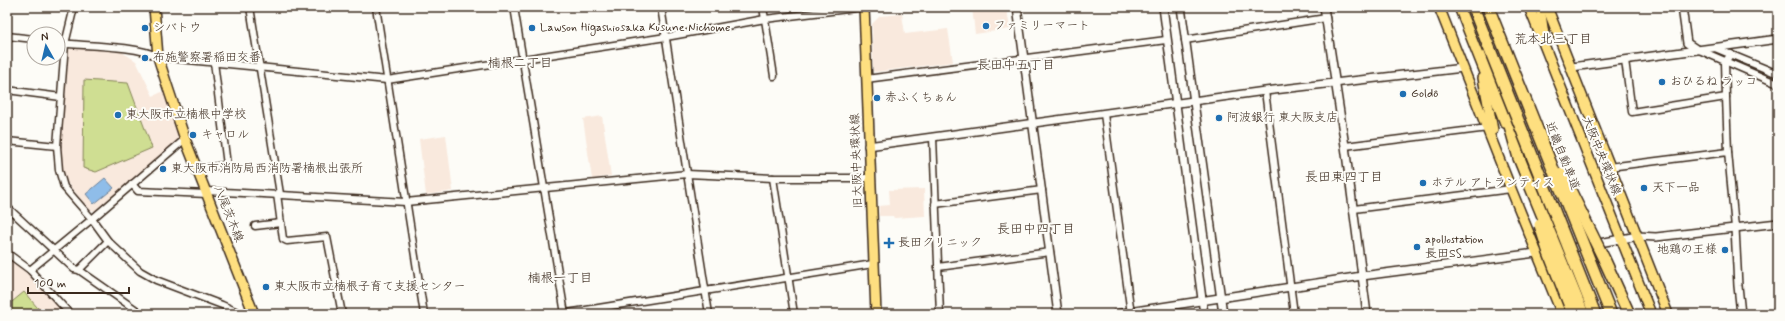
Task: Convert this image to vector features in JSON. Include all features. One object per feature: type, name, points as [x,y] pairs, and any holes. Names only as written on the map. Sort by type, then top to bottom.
[{"type":"highway","points":[[1471,7],[1502,97],[1548,253],[1573,314]]},
{"type":"highway","points":[[1471,7],[1595,314]]},
{"type":"highway","name":"近畿自動車道","points":[[1488,7],[1611,314]]},
{"type":"highway","points":[[1526,101],[1604,259],[1629,314]]},
{"type":"highway","points":[[1519,158],[1581,314]]},
{"type":"main road","name":"八尾茨木線","points":[[154,7],[158,57],[185,139],[254,314]]},
{"type":"main road","name":"旧大阪中央環状線","points":[[864,7],[868,146],[876,314]]},
{"type":"main road","points":[[1439,7],[1562,314]]},
{"type":"main road","points":[[1459,7],[1581,314]]},
{"type":"main road","name":"大阪中央環状線","points":[[1529,7],[1650,314]]},
{"type":"main road","points":[[1540,7],[1546,50]]},
{"type":"main road","points":[[1547,7],[1572,67],[1609,168],[1638,236],[1668,314]]},
{"type":"main road","points":[[1478,54],[1498,153]]},
{"type":"street","points":[[66,40],[74,7]]},
{"type":"street","points":[[250,7],[278,194],[283,239],[287,242],[327,237],[342,314]]},
{"type":"street","points":[[376,7],[424,314]]},
{"type":"street","points":[[514,7],[563,314],[873,264]]},
{"type":"street","points":[[661,7],[709,314]]},
{"type":"street","points":[[763,7],[774,76]]},
{"type":"street","points":[[66,44],[134,49],[150,52],[158,57],[387,80],[666,37],[765,19],[864,7]]},
{"type":"street","points":[[1016,7],[1058,314]]},
{"type":"street","points":[[1162,7],[1204,314]]},
{"type":"street","points":[[1181,7],[1223,314]]},
{"type":"street","points":[[1324,7],[1354,209],[1367,314]]},
{"type":"street","points":[[1682,7],[1687,43],[1696,49],[1778,84]]},
{"type":"street","points":[[1185,40],[1326,18]]},
{"type":"street","points":[[7,36],[26,39]]},
{"type":"street","points":[[1572,67],[1778,39]]},
{"type":"street","points":[[866,79],[1166,40]]},
{"type":"street","points":[[1715,48],[1778,74]]},
{"type":"street","points":[[1730,54],[1725,62],[1728,152],[1741,314]]},
{"type":"street","points":[[1625,60],[1632,112],[1726,97]]},
{"type":"street","points":[[197,169],[227,165],[214,62]]},
{"type":"street","points":[[63,66],[57,146],[59,170],[64,187],[92,219],[108,241],[135,267],[156,280],[242,314]]},
{"type":"street","points":[[868,146],[1265,91],[1463,68]]},
{"type":"street","points":[[7,90],[61,98]]},
{"type":"street","points":[[1265,91],[1294,314]]},
{"type":"street","points":[[1104,114],[1131,313]]},
{"type":"street","points":[[1345,146],[1488,128]]},
{"type":"street","points":[[933,137],[940,314]]},
{"type":"street","points":[[30,270],[185,139]]},
{"type":"street","points":[[7,141],[57,146]]},
{"type":"street","points":[[1609,168],[1728,152]]},
{"type":"street","points":[[132,184],[138,191],[278,194],[406,202],[687,174],[773,178],[870,178]]},
{"type":"street","points":[[773,178],[794,314]]},
{"type":"street","points":[[1354,209],[1511,189]]},
{"type":"street","points":[[935,204],[1042,190]]},
{"type":"street","points":[[7,207],[74,269],[79,270],[142,314]]},
{"type":"street","points":[[255,226],[281,223]]},
{"type":"street","points":[[1116,314],[1131,313],[1362,276],[1555,251],[1638,236],[1656,237],[1778,223]]},
{"type":"street","points":[[79,270],[108,241]]},
{"type":"street","points":[[938,267],[1050,252]]},
{"type":"street","points":[[7,253],[30,270],[70,314]]},
{"type":"shaded area","points":[[972,7],[1005,7],[1007,9],[1010,29],[975,34]]},
{"type":"shaded area","points":[[902,14],[905,34],[948,29],[953,62],[875,72],[873,71],[872,24],[880,16]]},
{"type":"shaded area","name":"東大阪市立楠根中学校","points":[[74,47],[122,52],[136,61],[153,96],[164,91],[180,135],[178,140],[96,211],[90,210],[64,179],[61,147],[69,50]]},
{"type":"shaded area","points":[[602,116],[611,176],[592,179],[583,119]]},
{"type":"shaded area","points":[[446,135],[453,191],[426,195],[419,139]]},
{"type":"shaded area","points":[[924,189],[925,216],[894,218],[893,216],[879,216],[879,206],[890,205],[889,190]]},
{"type":"shaded area","points":[[7,256],[35,280],[68,314],[7,314]]},
{"type":"green space","points":[[84,80],[128,83],[152,148],[96,172],[83,168]]},
{"type":"green space","points":[[24,292],[43,314],[7,314],[7,306]]},
{"type":"water","points":[[105,178],[114,188],[94,204],[86,194]]},
{"type":"place","name":"ファミリーマート","points":[[986,26]]},
{"type":"place","name":"シバトウ","points":[[145,28]]},
{"type":"place","name":"Lawson Higashiosaka Kusune Nichome","points":[[532,28]]},
{"type":"place","name":"布施警察署稲田交番","points":[[145,58]]},
{"type":"place","name":"おひるね ラッコ","points":[[1662,82]]},
{"type":"place","name":"Goldô","points":[[1403,94]]},
{"type":"place","name":"赤ふくちぁん","points":[[877,98]]},
{"type":"place","name":"東大阪市立楠根中学校","points":[[118,115]]},
{"type":"place","name":"阿波銀行 東大阪支店","points":[[1219,118]]},
{"type":"place","name":"キャロル","points":[[193,135]]},
{"type":"place","name":"東大阪市消防局西消防署楠根出張所","points":[[163,169]]},
{"type":"place","name":"ホテル アトランティス","points":[[1423,183]]},
{"type":"place","name":"天下一品","points":[[1644,188]]},
{"type":"place","name":"長田クリニック","points":[[889,243]]},
{"type":"place","name":"apollostation 長田SS","points":[[1417,247]]},
{"type":"place","name":"地鶏の王様","points":[[1725,250]]},
{"type":"place","name":"東大阪市立楠根子育て支援センター","points":[[266,287]]},
{"type":"district","name":"荒本北三丁目","points":[[1553,39]]},
{"type":"district","name":"楠根二丁目","points":[[520,63]]},
{"type":"district","name":"長田中五丁目","points":[[1016,65]]},
{"type":"district","name":"長田東四丁目","points":[[1344,177]]},
{"type":"district","name":"長田中四丁目","points":[[1036,229]]},
{"type":"district","name":"楠根一丁目","points":[[560,278]]}]
